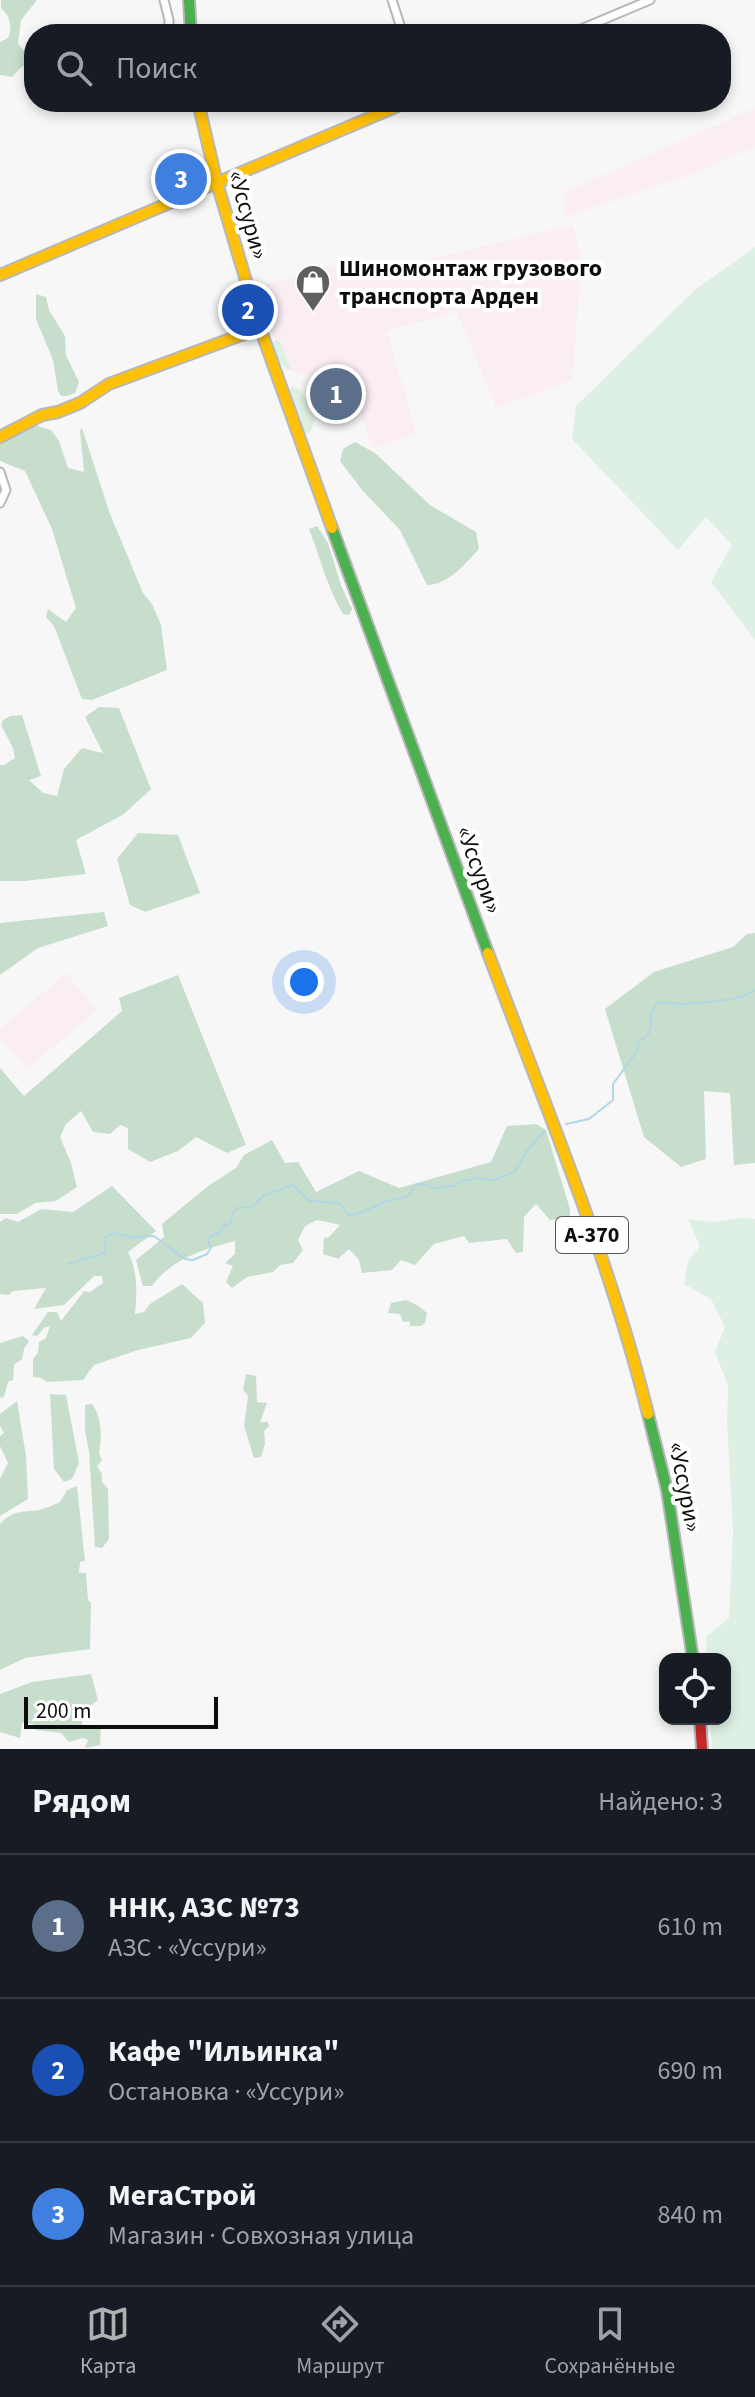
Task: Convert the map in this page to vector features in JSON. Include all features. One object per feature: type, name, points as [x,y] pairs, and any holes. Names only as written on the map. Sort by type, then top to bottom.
[{"type":"main road","points":[[189,0],[190,24]]},
{"type":"main road","name":"«Уссури»","points":[[200,112],[217,183],[260,328],[632,1350],[667,1490],[692,1653]]},
{"type":"main road","points":[[0,275],[384,112]]},
{"type":"main road","points":[[0,437],[42,415],[80,403],[109,384],[260,328]]},
{"type":"main road","points":[[700,1725],[702,1749]]},
{"type":"street","points":[[164,0],[169,24]]},
{"type":"street","points":[[392,0],[400,24]]},
{"type":"street","points":[[593,24],[650,0]]},
{"type":"street","points":[[0,472],[6,490],[0,503]]},
{"type":"shaded area","points":[[755,108],[755,147],[688,176],[564,217],[565,192]]},
{"type":"shaded area","points":[[573,225],[584,274],[580,286],[572,380],[496,408],[457,312],[387,331],[416,433],[373,448],[344,368],[311,376],[291,371],[256,288],[346,261],[381,271]]},
{"type":"shaded area","points":[[66,973],[97,1010],[27,1069],[0,1037],[0,1029]]},
{"type":"green space","points":[[1,0],[37,0],[21,20],[18,43],[24,52],[24,66],[12,77],[0,75],[0,42],[10,34],[8,18],[1,8]]},
{"type":"green space","points":[[755,247],[755,640],[711,582],[732,545],[706,517],[678,550],[572,439],[576,406],[696,289]]},
{"type":"green space","points":[[36,294],[46,297],[49,310],[65,336],[66,355],[79,382],[75,393],[67,396],[61,396],[58,391],[53,360],[36,319]]},
{"type":"green space","points":[[276,340],[281,343],[291,371],[276,356],[271,344]]},
{"type":"green space","points":[[292,386],[304,395],[315,419],[310,433],[305,434],[297,427],[287,396]]},
{"type":"green space","points":[[31,424],[51,430],[59,441],[68,468],[84,472],[82,428],[110,514],[143,593],[152,604],[161,625],[167,670],[92,700],[82,699],[54,626],[46,617],[48,609],[66,622],[76,608],[52,529],[25,471],[0,461],[0,444],[6,437]]},
{"type":"green space","points":[[355,442],[375,453],[430,505],[476,532],[479,549],[462,567],[442,581],[427,585],[400,530],[362,490],[340,461],[343,449]]},
{"type":"green space","points":[[317,526],[328,543],[352,609],[349,615],[343,614],[324,572],[309,529]]},
{"type":"green space","points":[[99,707],[119,708],[151,789],[124,814],[76,840],[86,874],[0,881],[0,765],[15,758],[1,725],[3,720],[22,715],[41,776],[29,780],[43,793],[57,796],[64,769],[82,748],[103,753],[85,717]]},
{"type":"green space","points":[[138,833],[178,835],[200,893],[145,912],[130,905],[117,859]]},
{"type":"green space","points":[[104,912],[108,926],[38,948],[0,975],[0,923]]},
{"type":"green space","points":[[755,933],[755,1163],[734,1165],[730,1093],[704,1091],[706,1159],[681,1167],[644,1137],[605,1009],[654,972],[733,947],[747,934]]},
{"type":"green space","points":[[178,975],[246,1145],[227,1153],[196,1137],[178,1151],[150,1162],[128,1149],[128,1128],[120,1125],[110,1134],[93,1132],[81,1111],[66,1124],[60,1137],[77,1187],[56,1201],[35,1203],[17,1214],[0,1214],[0,1068],[24,1096],[122,1011],[119,998]]},
{"type":"green space","points":[[536,1124],[546,1130],[570,1218],[550,1220],[536,1204],[524,1217],[523,1252],[516,1253],[507,1239],[469,1243],[464,1236],[434,1244],[415,1265],[401,1260],[392,1270],[362,1273],[359,1260],[349,1249],[338,1259],[323,1254],[324,1238],[340,1225],[317,1220],[305,1226],[298,1240],[303,1250],[293,1263],[280,1265],[273,1272],[247,1277],[232,1288],[226,1282],[233,1266],[225,1263],[235,1254],[235,1241],[189,1256],[169,1269],[152,1286],[143,1286],[136,1260],[164,1237],[162,1224],[208,1186],[236,1168],[244,1155],[272,1140],[285,1163],[298,1162],[316,1192],[359,1171],[399,1188],[491,1162],[507,1126]]},
{"type":"green space","points":[[112,1186],[156,1231],[128,1252],[136,1282],[135,1314],[144,1312],[150,1304],[182,1284],[203,1303],[205,1323],[191,1338],[138,1350],[94,1365],[83,1380],[47,1382],[33,1377],[33,1359],[38,1353],[39,1342],[46,1338],[50,1326],[37,1336],[32,1335],[48,1312],[57,1312],[61,1321],[84,1291],[90,1292],[103,1283],[102,1276],[94,1276],[64,1305],[34,1309],[46,1288],[0,1294],[0,1222],[6,1218],[18,1222],[41,1209],[73,1212]]},
{"type":"green space","points":[[688,1219],[713,1222],[755,1219],[755,1749],[712,1749],[710,1725],[731,1725],[731,1653],[707,1653],[706,1637],[729,1618],[733,1532],[728,1385],[715,1352],[725,1327],[711,1299],[684,1284],[688,1261],[700,1246]]},
{"type":"green space","points":[[406,1300],[427,1313],[421,1326],[410,1326],[410,1321],[403,1322],[400,1314],[388,1313],[391,1303]]},
{"type":"green space","points":[[23,1336],[29,1341],[22,1359],[14,1365],[13,1380],[8,1382],[4,1397],[0,1398],[0,1343]]},
{"type":"green space","points":[[246,1374],[256,1376],[257,1402],[267,1403],[260,1422],[268,1422],[269,1426],[264,1431],[265,1444],[261,1457],[254,1458],[244,1426],[248,1396],[243,1390]]},
{"type":"green space","points":[[50,1394],[66,1395],[79,1463],[72,1479],[64,1482],[54,1469]]},
{"type":"green space","points":[[17,1401],[26,1456],[28,1499],[0,1516],[0,1479],[8,1463],[0,1446],[0,1436],[4,1433],[0,1426],[0,1414]]},
{"type":"green space","points":[[92,1404],[100,1427],[99,1453],[102,1460],[97,1466],[108,1489],[109,1539],[102,1548],[95,1547],[85,1430],[85,1405]]},
{"type":"green space","points":[[77,1486],[85,1561],[80,1562],[79,1573],[86,1573],[88,1600],[91,1603],[90,1649],[25,1658],[0,1670],[0,1524],[14,1514],[39,1510],[60,1502],[67,1490]]},
{"type":"green space","points":[[91,1674],[98,1700],[85,1709],[81,1728],[101,1727],[100,1745],[85,1748],[88,1740],[83,1738],[69,1742],[61,1733],[35,1730],[33,1724],[22,1723],[20,1738],[0,1732],[0,1694],[32,1682]]},
{"type":"waterway","points":[[566,1124],[589,1119],[613,1100],[613,1084],[637,1051],[638,1043],[649,1033],[650,1017],[657,1003],[720,1001],[755,990]]},
{"type":"waterway","points":[[68,1264],[105,1253],[106,1237],[114,1233],[130,1237],[154,1236],[185,1259],[193,1260],[207,1254],[211,1248],[208,1240],[231,1223],[236,1208],[252,1207],[263,1196],[293,1185],[309,1201],[339,1203],[349,1215],[408,1196],[417,1184],[432,1188],[454,1186],[461,1181],[478,1178],[494,1180],[515,1171],[544,1131]]},
{"type":"traffic: fast","points":[[189,0],[190,24]]},
{"type":"traffic: fast","points":[[332,528],[488,953]]},
{"type":"traffic: fast","points":[[648,1414],[667,1490],[692,1653]]},
{"type":"traffic: slow","points":[[200,112],[217,183],[260,328],[332,528]]},
{"type":"traffic: slow","points":[[0,275],[383,112]]},
{"type":"traffic: slow","points":[[0,437],[42,415],[80,403],[109,384],[260,328]]},
{"type":"traffic: slow","points":[[488,953],[595,1239],[648,1414]]},
{"type":"traffic: jam","points":[[700,1725],[702,1749]]},
{"type":"place","name":"МегаСтрой","points":[[181,179]]},
{"type":"place","name":"Кафе \"Ильинка\"","points":[[248,310]]},
{"type":"place","name":"Шиномонтаж грузового транспорта Арден","points":[[313,313]]},
{"type":"place","name":"ННК, АЗС №73","points":[[336,394]]}]
